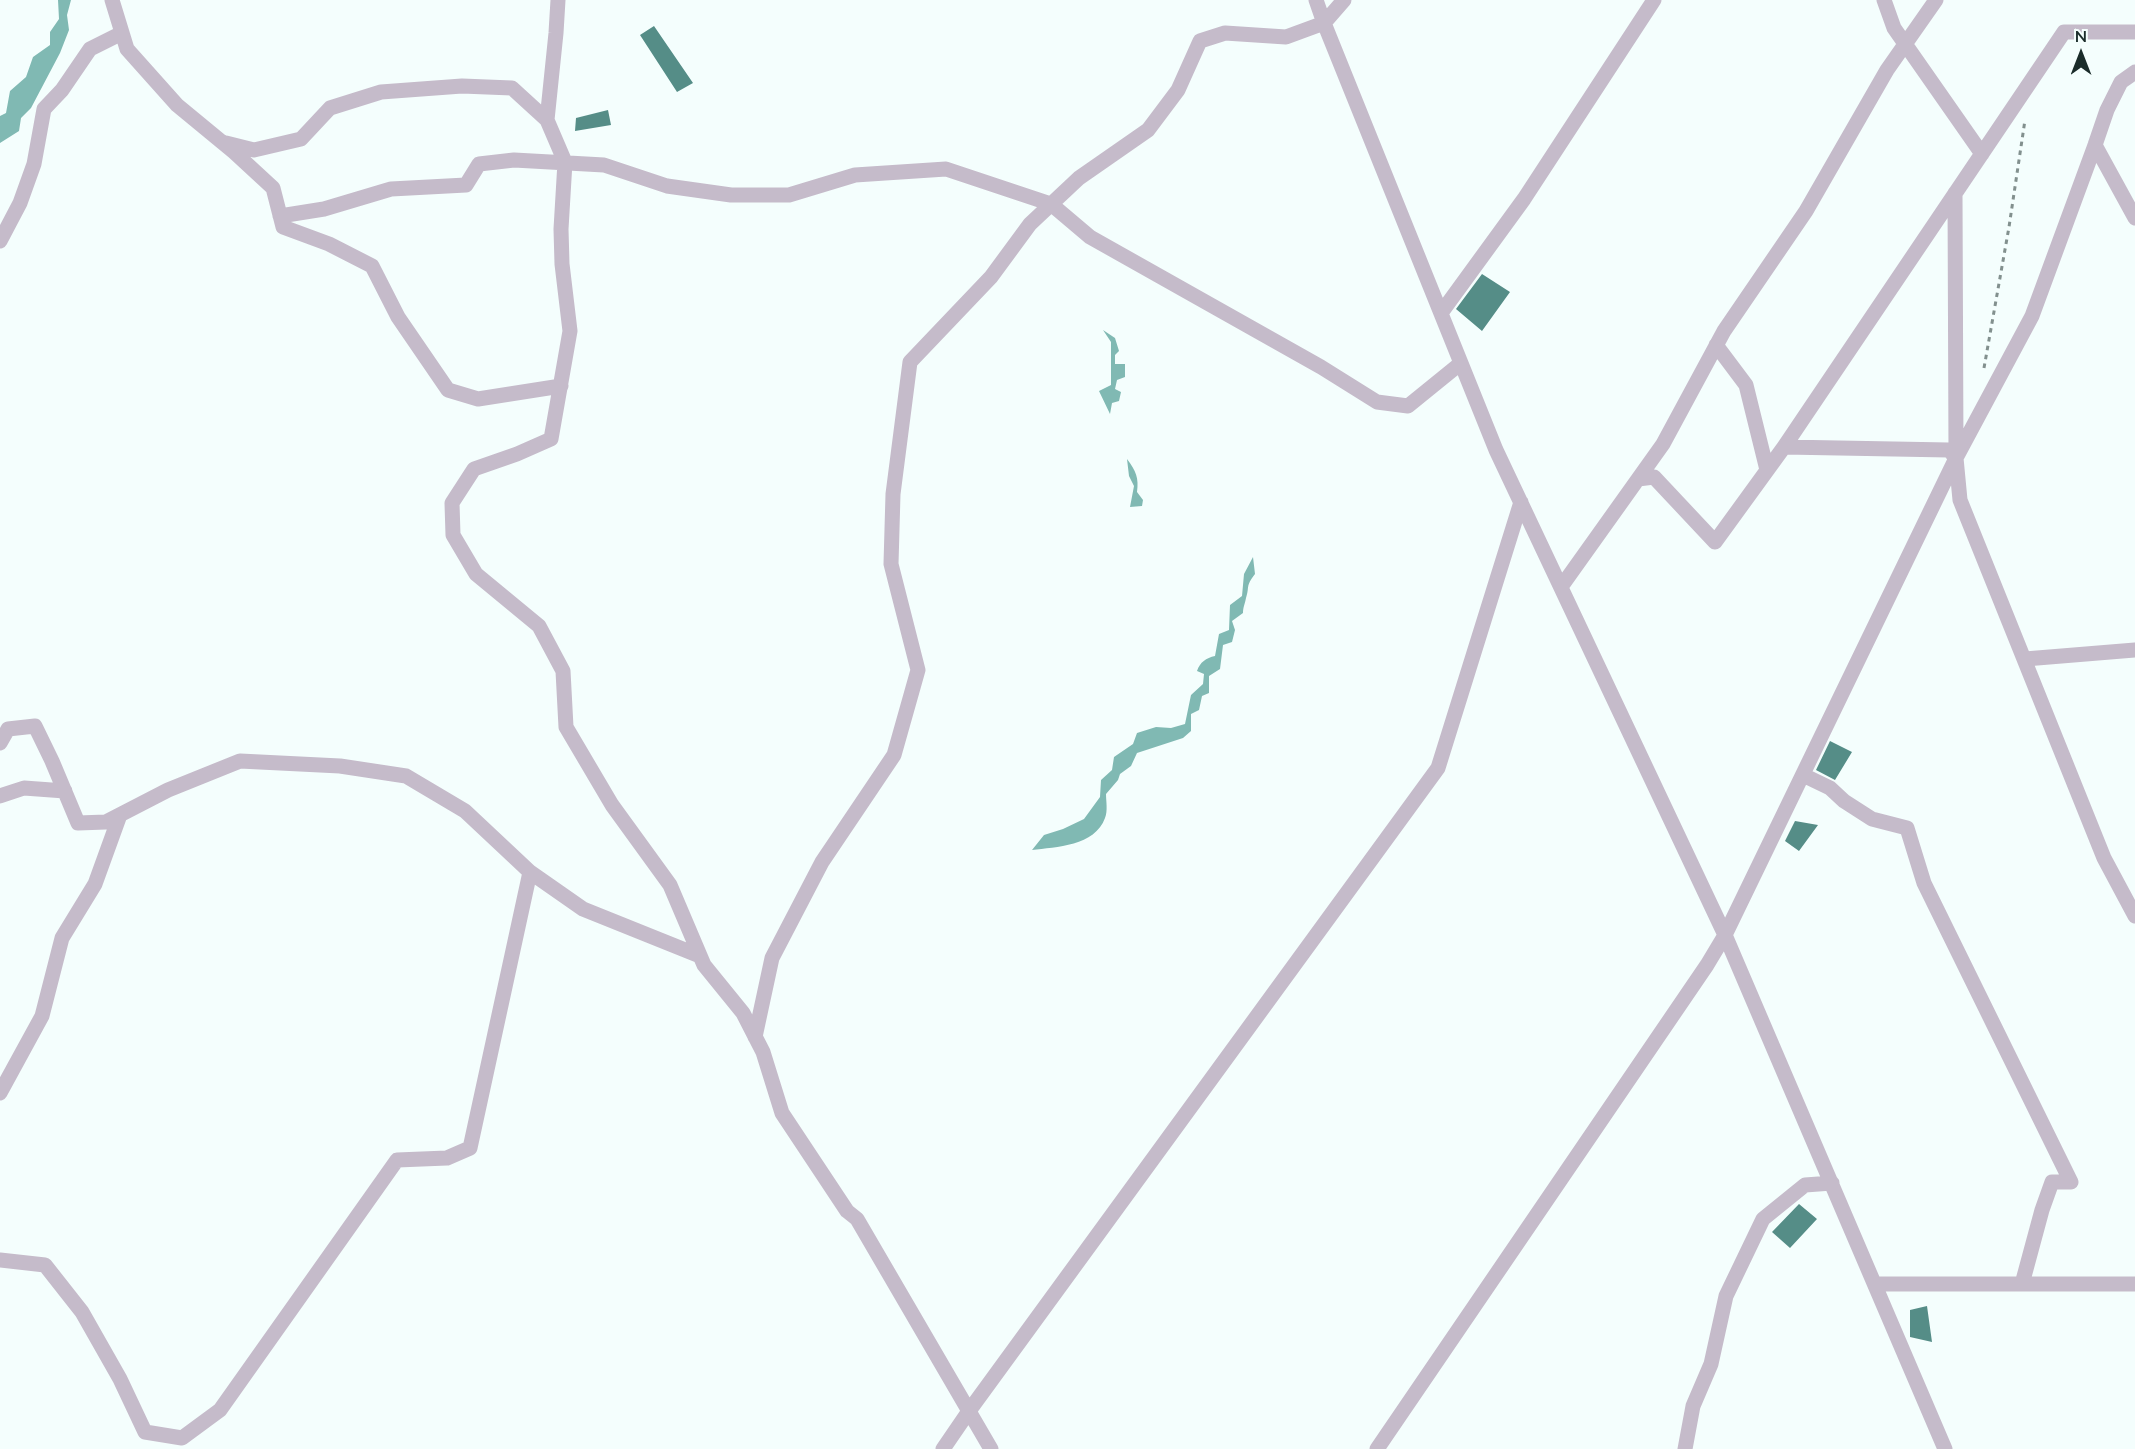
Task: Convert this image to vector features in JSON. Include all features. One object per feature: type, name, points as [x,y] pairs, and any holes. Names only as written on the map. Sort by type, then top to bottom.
[{"type":"street","points":[[112,0],[127,49],[177,105],[273,188],[283,227],[329,244],[372,266],[398,317],[448,390],[478,399],[561,386]]},
{"type":"street","points":[[546,120],[558,0]]},
{"type":"street","points":[[1316,0],[1496,450],[1725,935],[1945,1449]]},
{"type":"street","points":[[755,1037],[772,958],[822,862],[894,755],[918,670],[891,564],[893,494],[910,362],[991,277],[1030,224],[1079,178],[1148,130],[1178,90],[1200,41],[1226,33],[1286,37],[1324,23],[1344,0]]},
{"type":"street","points":[[1441,313],[1524,199],[1654,0]]},
{"type":"street","points":[[1884,0],[1894,28],[1982,154]]},
{"type":"street","points":[[1562,587],[1663,444],[1724,331],[1806,211],[1887,70],[1936,0]]},
{"type":"street","points":[[1638,479],[1654,477],[1715,542],[1784,447],[2064,32],[2135,32]]},
{"type":"street","points":[[0,241],[20,203],[34,164],[44,109],[62,90],[90,49],[122,33]]},
{"type":"street","points":[[1377,1449],[1707,965],[1725,935],[1956,458],[2032,316],[2107,110],[2121,82],[2135,72]]},
{"type":"street","points":[[222,142],[254,150],[282,144],[301,139],[330,108],[370,95],[381,92],[462,86],[512,88],[546,120],[565,162],[561,229],[562,264],[570,331],[551,439],[474,469],[452,503],[453,534],[476,573],[538,626],[563,671],[566,728],[612,805],[670,885],[704,965],[743,1013],[763,1052],[783,1113],[847,1211],[857,1219],[991,1449]]},
{"type":"street","points":[[2096,145],[2135,218]]},
{"type":"street","points":[[280,216],[324,209],[391,189],[466,185],[479,164],[514,160],[604,165],[667,186],[731,195],[789,195],[855,175],[946,169],[1051,204],[1090,237],[1321,367],[1377,402],[1408,406],[1461,363]]},
{"type":"street","points":[[1955,193],[1956,458],[1960,500],[2104,858],[2135,916]]},
{"type":"street","points":[[1716,345],[1746,385],[1767,471]]},
{"type":"street","points":[[1784,447],[1949,450],[1956,458]]},
{"type":"street","points":[[943,1449],[1438,768],[1521,502]]},
{"type":"street","points":[[2025,659],[2135,650]]},
{"type":"street","points":[[0,743],[8,729],[35,726],[78,823],[106,822],[168,790],[240,761],[351,768],[406,776],[465,812],[530,872],[583,909],[700,956]]},
{"type":"street","points":[[1803,775],[1830,788],[1844,801],[1872,819],[1907,828],[1924,884],[2071,1182],[2052,1182],[2022,1284]]},
{"type":"street","points":[[0,796],[24,788],[65,791]]},
{"type":"street","points":[[0,1093],[42,1016],[62,938],[95,884],[120,815]]},
{"type":"street","points":[[0,1260],[45,1265],[82,1312],[120,1379],[145,1432],[182,1438],[220,1410],[397,1160],[447,1158],[470,1148],[530,872]]},
{"type":"street","points":[[1685,1449],[1693,1406],[1711,1364],[1726,1296],[1763,1219],[1805,1185],[1832,1183]]},
{"type":"street","points":[[1875,1284],[2135,1284]]},
{"type":"path","points":[[1982,378],[2009,227],[2025,116]]},
{"type":"water","points":[[58,0],[71,0],[67,15],[69,30],[60,53],[31,108],[21,118],[19,131],[0,143],[0,116],[6,113],[10,91],[26,77],[33,57],[50,45],[50,32],[59,19]]},
{"type":"water","points":[[1103,330],[1115,338],[1119,351],[1115,355],[1115,364],[1125,364],[1125,377],[1117,380],[1115,389],[1121,392],[1119,401],[1112,403],[1110,414],[1099,391],[1111,385],[1111,342]]},
{"type":"water","points":[[1127,459],[1136,475],[1137,492],[1143,500],[1142,506],[1130,507],[1134,486],[1129,476]]},
{"type":"water","points":[[1253,557],[1255,574],[1249,584],[1243,613],[1232,621],[1235,630],[1232,642],[1223,645],[1220,669],[1209,676],[1209,693],[1202,696],[1199,710],[1191,714],[1191,731],[1183,738],[1137,753],[1131,766],[1120,774],[1118,780],[1106,794],[1106,815],[1100,827],[1093,834],[1074,843],[1032,850],[1044,835],[1084,819],[1100,797],[1101,780],[1112,770],[1114,757],[1133,744],[1137,733],[1156,727],[1171,728],[1185,724],[1191,695],[1203,684],[1204,674],[1197,671],[1198,668],[1204,661],[1215,656],[1219,634],[1229,630],[1230,605],[1242,596],[1244,574]]},
{"type":"building","points":[[654,26],[693,83],[677,92],[640,35]]},
{"type":"building","points":[[608,110],[611,125],[575,131],[576,118]]},
{"type":"building","points":[[1482,274],[1510,292],[1482,331],[1456,309]]},
{"type":"building","points":[[1830,741],[1852,752],[1835,780],[1816,770]]},
{"type":"building","points":[[1795,821],[1818,825],[1799,851],[1785,841]]},
{"type":"building","points":[[1799,1204],[1817,1219],[1790,1248],[1772,1232]]},
{"type":"building","points":[[1927,1306],[1932,1342],[1910,1337],[1910,1310]]}]
